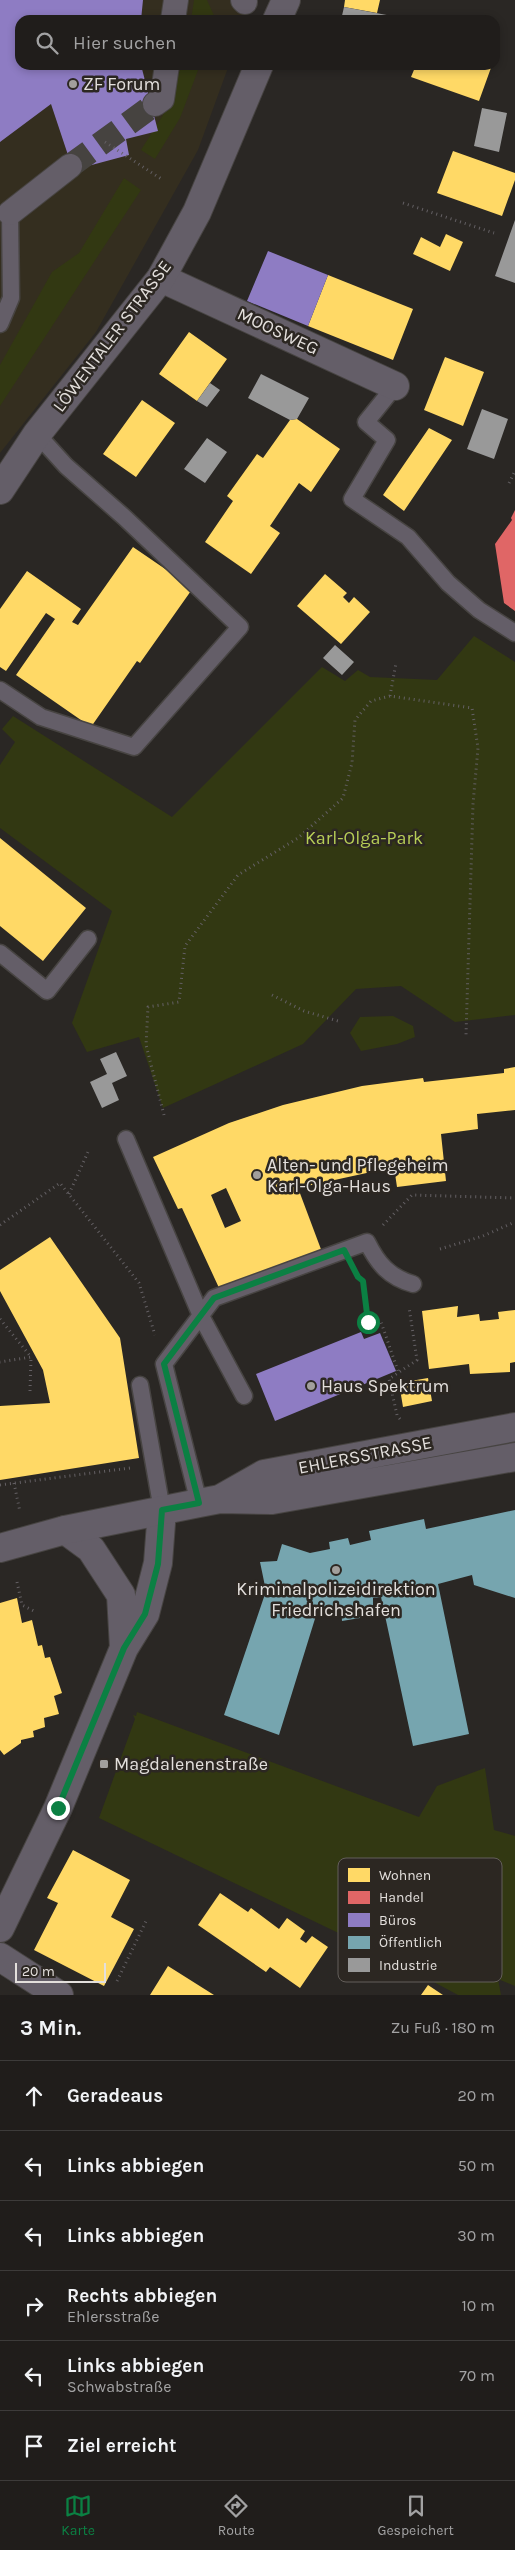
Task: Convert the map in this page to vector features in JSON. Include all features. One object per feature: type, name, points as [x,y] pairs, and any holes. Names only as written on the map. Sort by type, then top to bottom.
[{"type":"street","points":[[174,15],[176,0]]},
{"type":"street","points":[[279,15],[286,0]]},
{"type":"street","points":[[155,104],[162,99],[165,70]]},
{"type":"street","name":"LÖWENTALER STRASSE","points":[[0,490],[37,434],[161,278],[197,212],[256,70]]},
{"type":"street","points":[[10,213],[70,166]]},
{"type":"street","name":"MOOSWEG","points":[[161,278],[395,386]]},
{"type":"street","name":"EHLERSSTRASSE","points":[[209,1501],[264,1474],[515,1427]]},
{"type":"street","name":"EHLERSSTRASSE","points":[[0,1548],[65,1530],[209,1501],[272,1500],[515,1457]]},
{"type":"street","points":[[0,1928],[58,1808],[124,1648],[145,1614],[158,1564],[162,1510]]},
{"type":"street","points":[[65,1530],[91,1549],[121,1595],[124,1648]]},
{"type":"street","points":[[0,1957],[59,1995]]},
{"type":"lane","points":[[0,324],[11,298],[10,213]]},
{"type":"lane","points":[[395,386],[366,422],[387,440],[352,499],[408,537],[448,583],[479,610],[515,633]]},
{"type":"lane","points":[[0,690],[41,718],[134,747],[240,627],[124,517],[66,466],[37,434]]},
{"type":"lane","points":[[0,953],[47,991],[88,939]]},
{"type":"lane","points":[[126,1140],[201,1316],[244,1396]]},
{"type":"lane","points":[[209,1501],[164,1364],[214,1298],[367,1242],[376,1261],[395,1279],[413,1284]]},
{"type":"lane","points":[[140,1385],[162,1510]]},
{"type":"path","points":[[105,142],[163,180]]},
{"type":"path","points":[[403,203],[494,233]]},
{"type":"path","points":[[509,484],[515,471]]},
{"type":"path","points":[[390,696],[396,663]]},
{"type":"path","points":[[164,1115],[146,1045],[148,1007],[179,1002],[186,946],[238,875],[298,838],[343,798],[352,763],[355,720],[372,701],[390,696],[472,708],[478,748],[473,804],[466,1035]]},
{"type":"path","points":[[272,995],[304,1011],[338,1022]]},
{"type":"path","points":[[69,1194],[88,1152]]},
{"type":"path","points":[[0,1225],[60,1183],[139,1283],[164,1364]]},
{"type":"path","points":[[367,1242],[412,1195],[515,1198]]},
{"type":"path","points":[[440,1249],[483,1236],[515,1222]]},
{"type":"path","points":[[344,1250],[358,1277],[368,1286]]},
{"type":"path","points":[[363,1281],[368,1322],[381,1322],[399,1374]]},
{"type":"path","points":[[402,1304],[409,1307],[418,1360],[389,1379],[397,1415],[406,1426]]},
{"type":"path","points":[[0,1319],[32,1357],[30,1390]]},
{"type":"path","points":[[0,1362],[32,1357]]},
{"type":"path","points":[[0,1485],[129,1468],[136,1472]]},
{"type":"path","points":[[14,1483],[20,1512]]},
{"type":"path","points":[[17,1582],[22,1605],[34,1611]]},
{"type":"path","points":[[117,1981],[146,1922]]},
{"type":"shaded area","points":[[0,0],[252,0],[247,15],[15,15],[15,70],[227,70],[198,150],[96,332],[0,453]]},
{"type":"green space","points":[[194,0],[207,0],[214,15],[192,15]]},
{"type":"green space","points":[[180,70],[198,70],[180,118],[155,159],[141,150],[163,115]]},
{"type":"green space","points":[[124,178],[141,190],[0,406],[0,365],[52,272],[79,253]]},
{"type":"green space","name":"Karl-Olga-Park","points":[[474,636],[515,662],[515,1015],[455,1022],[401,986],[356,989],[303,1044],[163,1108],[139,1037],[87,1052],[72,1023],[112,911],[0,828],[0,765],[15,742],[2,729],[13,716],[172,817],[322,667],[345,681],[358,670],[370,677],[437,680]]},
{"type":"green space","points":[[393,1016],[413,1026],[415,1037],[397,1044],[361,1051],[350,1033],[360,1017]]},
{"type":"green space","points":[[137,1712],[419,1817],[437,1786],[485,1768],[494,1830],[515,1836],[515,1986],[502,1981],[502,1858],[338,1858],[338,1933],[99,1818],[135,1719],[133,1715],[136,1716]]},
{"type":"green space","points":[[434,1982],[499,1982],[501,1995],[458,1995]]},
{"type":"building: Wohnen","points":[[345,0],[380,0],[377,13],[344,7]]},
{"type":"building: Wohnen","points":[[414,70],[490,70],[479,101],[411,77]]},
{"type":"building: Wohnen","points":[[453,151],[515,173],[515,180],[502,216],[437,193]]},
{"type":"building: Wohnen","points":[[446,234],[463,242],[450,271],[413,254],[421,237],[440,247]]},
{"type":"building: Wohnen","points":[[328,275],[413,309],[393,360],[308,326]]},
{"type":"building: Wohnen","points":[[189,332],[227,359],[197,401],[159,374]]},
{"type":"building: Wohnen","points":[[445,357],[484,372],[463,426],[424,410]]},
{"type":"building: Wohnen","points":[[142,400],[175,423],[136,477],[103,454]]},
{"type":"building: Wohnen","points":[[297,419],[340,449],[311,492],[299,483],[270,526],[280,533],[251,574],[205,542],[233,501],[227,496],[257,454],[263,458],[290,420]]},
{"type":"building: Wohnen","points":[[429,428],[452,440],[404,511],[383,495]]},
{"type":"building: Wohnen","points":[[133,547],[193,588],[140,663],[137,661],[91,727],[16,675],[55,619],[46,613],[6,671],[0,667],[0,609],[27,571],[81,609],[72,622],[78,625]]},
{"type":"building: Wohnen","points":[[325,574],[347,593],[343,597],[349,603],[354,597],[370,612],[341,644],[297,606]]},
{"type":"building: Wohnen","points":[[0,838],[86,908],[43,961],[0,926]]},
{"type":"building: Wohnen","name":"Alten- und Pflegeheim Karl-Olga-Haus","points":[[515,1067],[515,1110],[477,1114],[478,1129],[441,1134],[446,1181],[397,1187],[394,1167],[298,1188],[322,1252],[220,1290],[182,1208],[178,1209],[153,1157],[229,1123],[283,1105],[362,1086],[423,1078],[424,1082],[504,1073],[504,1069]],"holes":[[[226,1188],[241,1221],[225,1228],[211,1195]]]},
{"type":"building: Wohnen","points":[[50,1237],[120,1338],[139,1458],[0,1480],[0,1406],[50,1403],[43,1370],[0,1291],[0,1270]]},
{"type":"building: Wohnen","points":[[458,1306],[457,1317],[479,1314],[480,1321],[499,1319],[498,1312],[515,1310],[515,1362],[510,1363],[510,1372],[470,1374],[469,1364],[429,1369],[422,1311]]},
{"type":"building: Wohnen","points":[[428,1378],[432,1401],[403,1407],[399,1383]]},
{"type":"building: Wohnen","points":[[17,1598],[22,1623],[32,1620],[38,1646],[42,1645],[45,1658],[50,1657],[62,1693],[54,1696],[59,1714],[44,1718],[45,1727],[33,1731],[34,1737],[21,1740],[21,1743],[4,1755],[0,1750],[0,1603]]},
{"type":"building: Wohnen","points":[[73,1850],[130,1880],[111,1917],[134,1929],[104,1986],[34,1950],[58,1903],[47,1898]]},
{"type":"building: Wohnen","points":[[220,1893],[248,1912],[251,1908],[279,1929],[287,1918],[305,1931],[300,1939],[306,1943],[312,1936],[328,1947],[300,1988],[270,1967],[266,1972],[198,1925]]},
{"type":"building: Wohnen","points":[[168,1966],[214,1995],[150,1995]]},
{"type":"building: Wohnen","points":[[428,1985],[443,1995],[421,1995]]},
{"type":"building: Handel","points":[[515,510],[515,611],[504,603],[495,544],[512,520],[511,518]]},
{"type":"building: Büros","name":"ZF Forum","points":[[0,0],[143,0],[142,15],[15,15],[15,70],[142,70],[158,131],[126,139],[129,155],[73,170],[51,104],[0,142]]},
{"type":"building: Büros","points":[[268,251],[328,275],[308,326],[247,301]]},
{"type":"building: Büros","name":"Haus Spektrum","points":[[361,1332],[364,1339],[380,1333],[396,1371],[275,1421],[256,1374]]},
{"type":"building: Öffentlich","points":[[515,1510],[515,1598],[474,1585],[472,1575],[438,1584],[469,1734],[413,1746],[381,1597],[373,1598],[373,1605],[370,1610],[359,1612],[360,1618],[342,1621],[341,1606],[318,1609],[279,1735],[224,1715],[266,1591],[260,1562],[277,1561],[282,1544],[310,1553],[330,1549],[329,1542],[348,1538],[350,1545],[371,1540],[369,1531],[424,1519],[426,1529]]},
{"type":"building: Industrie","points":[[344,7],[387,15],[342,15]]},
{"type":"building: Industrie","points":[[482,108],[507,113],[499,152],[474,146]]},
{"type":"building: Industrie","points":[[515,220],[515,283],[495,276]]},
{"type":"building: Industrie","points":[[261,374],[309,398],[297,419],[290,420],[248,398]]},
{"type":"building: Industrie","points":[[210,383],[220,390],[207,407],[197,401]]},
{"type":"building: Industrie","points":[[482,409],[508,419],[494,459],[467,449]]},
{"type":"building: Industrie","points":[[207,438],[227,452],[205,483],[184,469]]},
{"type":"building: Industrie","points":[[335,645],[354,662],[342,675],[323,658]]},
{"type":"building: Industrie","points":[[116,1052],[127,1076],[112,1083],[119,1100],[102,1108],[90,1082],[107,1074],[100,1059]]},
{"type":"tunnel","points":[[70,166],[155,104]]},
{"type":"place","name":"ZF Forum","points":[[73,84]]},
{"type":"place","name":"Alten- und Pflegeheim Karl-Olga-Haus","points":[[257,1175]]},
{"type":"place","name":"Haus Spektrum","points":[[311,1386]]},
{"type":"place","name":"Kriminalpolizeidirektion Friedrichshafen","points":[[336,1570]]},
{"type":"place","name":"Magdalenenstraße","points":[[104,1764]]},
{"type":"route","points":[[58,1808],[109,1690],[124,1648],[145,1614],[158,1564],[162,1510],[199,1503],[164,1364],[214,1298],[344,1250],[358,1277],[363,1281],[368,1322]]}]
